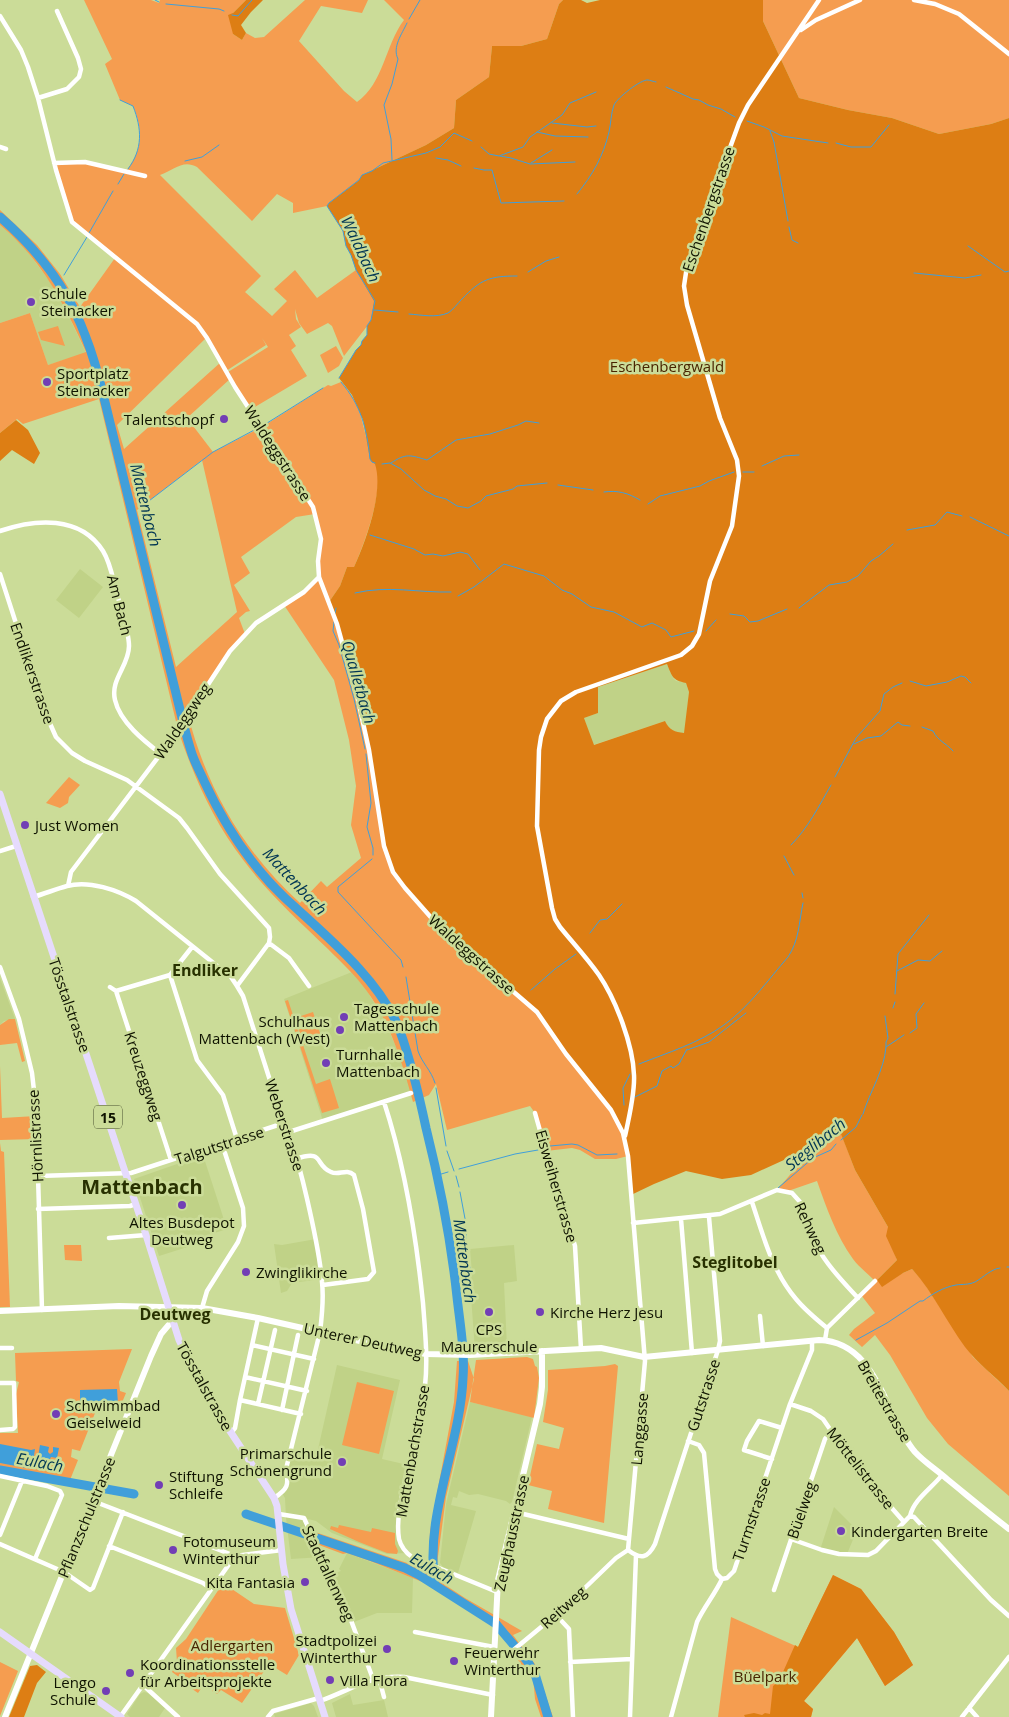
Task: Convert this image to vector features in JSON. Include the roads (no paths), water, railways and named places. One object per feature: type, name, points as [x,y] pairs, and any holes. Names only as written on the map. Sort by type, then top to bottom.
[{"type":"main road","name":"Tösstalstrasse","points":[[0,794],[136,1204],[172,1321],[186,1356],[231,1433],[274,1498],[279,1514],[282,1550],[292,1610],[325,1717]]},
{"type":"main road","points":[[0,1632],[121,1717]]},
{"type":"street","name":"Eschenbergstrasse","points":[[624,1137],[634,1078],[631,1058],[620,1017],[606,986],[591,964],[560,927],[552,911],[537,826],[539,743],[547,719],[553,709],[565,698],[590,686],[681,654],[692,646],[699,634],[709,584],[732,526],[739,474],[736,457],[719,415],[686,301],[684,290],[685,274],[701,224],[740,120],[819,0]]},
{"type":"street","name":"Eschenbergstrasse","points":[[797,33],[812,22],[860,0]]},
{"type":"street","points":[[916,0],[935,4],[959,14],[1009,54]]},
{"type":"street","points":[[38,98],[66,89],[79,76],[81,68],[57,11]]},
{"type":"street","name":"Waldeggstrasse","points":[[0,16],[20,50],[38,98],[54,163],[72,222],[197,324],[235,387],[312,504],[321,539],[318,561],[319,577],[336,622],[358,700],[369,750],[384,846],[393,872],[443,931],[537,1012],[566,1054],[609,1106],[624,1137]]},
{"type":"street","points":[[54,163],[85,162],[146,176]]},
{"type":"street","name":"Am Bach","points":[[0,530],[16,525],[54,522],[78,528],[91,537],[102,550],[109,563],[129,644],[127,658],[116,679],[115,700],[120,711],[132,727],[161,754]]},
{"type":"street","name":"Endlikerstrasse","points":[[0,574],[41,701],[56,737],[72,753],[85,761],[114,773],[165,807],[187,828],[235,893],[265,922],[269,928],[269,943]]},
{"type":"street","name":"Waldeggweg","points":[[68,886],[71,872],[161,754],[222,661],[245,634],[267,615],[306,591],[319,577]]},
{"type":"street","points":[[0,851],[16,846]]},
{"type":"street","name":"Weberstrasse","points":[[33,898],[68,886],[94,886],[120,892],[136,901],[231,977],[243,996],[282,1118],[280,1123],[283,1124],[288,1134],[296,1159],[310,1212],[323,1285],[320,1332],[307,1391],[286,1469],[288,1479],[286,1489],[274,1498]]},
{"type":"street","points":[[237,986],[269,943],[289,958],[309,986]]},
{"type":"street","points":[[110,987],[116,992],[170,976],[192,947]]},
{"type":"street","name":"Hörnlistrasse","points":[[0,967],[20,1018],[32,1073],[36,1108],[42,1310]]},
{"type":"street","points":[[170,976],[197,1060],[223,1095],[236,1139]]},
{"type":"street","name":"Kreuzeggweg","points":[[116,992],[171,1160]]},
{"type":"street","points":[[288,1134],[292,1131],[411,1093]]},
{"type":"street","name":"Mattenbachstrasse","points":[[384,1102],[397,1148],[407,1198],[419,1272],[426,1354],[425,1385],[401,1500],[398,1533],[406,1553],[497,1592]]},
{"type":"street","name":"Eisweiherstrasse","points":[[535,1113],[575,1246],[582,1349]]},
{"type":"street","name":"Talgutstrasse","points":[[38,1176],[126,1174],[278,1126],[280,1123]]},
{"type":"street","name":"Langgasse","points":[[624,1137],[628,1156],[644,1357],[628,1550]]},
{"type":"street","points":[[202,1308],[207,1291],[238,1242],[244,1226],[244,1214],[222,1144]]},
{"type":"street","points":[[296,1159],[309,1155],[315,1156],[331,1173],[352,1172],[363,1209],[373,1275],[368,1279],[323,1285]]},
{"type":"street","name":"Rehweg","points":[[633,1223],[709,1217],[752,1202],[777,1190],[788,1191],[797,1197],[823,1257],[858,1298]]},
{"type":"street","points":[[752,1202],[770,1254],[784,1282],[796,1299],[827,1328]]},
{"type":"street","points":[[38,1209],[130,1206],[136,1204]]},
{"type":"street","name":"Gutstrasse","points":[[636,1556],[648,1554],[655,1544],[720,1341],[709,1217]]},
{"type":"street","points":[[681,1219],[692,1352]]},
{"type":"street","points":[[109,1238],[146,1235]]},
{"type":"street","points":[[825,1340],[827,1328],[875,1282]]},
{"type":"street","name":"Unterer Deutweg","points":[[0,1311],[119,1306],[202,1308],[426,1354],[470,1355],[607,1349],[644,1357]]},
{"type":"street","points":[[760,1316],[763,1346]]},
{"type":"street","points":[[231,1433],[235,1428],[258,1318]]},
{"type":"street","name":"Pflanzschulstrasse","points":[[5,1717],[151,1356],[161,1334],[172,1321]]},
{"type":"street","points":[[258,1404],[275,1330]]},
{"type":"street","points":[[282,1410],[298,1335]]},
{"type":"street","name":"Breitestrasse","points":[[644,1357],[812,1341],[825,1340],[836,1342],[854,1352],[864,1362],[910,1445],[922,1458],[1008,1525]]},
{"type":"street","name":"Turmstrasse","points":[[688,1441],[698,1445],[704,1452],[716,1569],[717,1574],[722,1579],[727,1578],[734,1571],[790,1404],[812,1350],[812,1341]]},
{"type":"street","points":[[252,1344],[314,1359]]},
{"type":"street","points":[[0,1348],[12,1348]]},
{"type":"street","name":"Zeughausstrasse","points":[[491,1717],[498,1580],[540,1404],[542,1351]]},
{"type":"street","points":[[245,1377],[307,1391]]},
{"type":"street","points":[[0,1383],[14,1383],[16,1427],[13,1430],[0,1430]]},
{"type":"street","points":[[240,1400],[301,1414]]},
{"type":"street","name":"Möttelistrasse","points":[[790,1404],[818,1415],[856,1467],[904,1522],[910,1516],[914,1517],[991,1600],[1009,1616]]},
{"type":"street","points":[[772,1459],[744,1450],[759,1421],[782,1428]]},
{"type":"street","name":"Büelweg","points":[[774,1590],[825,1439],[831,1432]]},
{"type":"street","points":[[910,1516],[921,1498],[942,1475]]},
{"type":"street","points":[[0,1476],[47,1486],[60,1491],[62,1495],[35,1560]]},
{"type":"street","points":[[0,1534],[22,1480]]},
{"type":"street","points":[[93,1501],[235,1556],[282,1550]]},
{"type":"street","points":[[0,1544],[64,1572],[90,1590],[93,1588],[122,1512]]},
{"type":"street","points":[[515,1512],[629,1539]]},
{"type":"street","name":"Stadtfallenweg","points":[[279,1514],[304,1518],[343,1599],[373,1679]]},
{"type":"street","points":[[791,1539],[839,1554],[868,1555],[876,1551],[904,1522]]},
{"type":"street","points":[[109,1546],[203,1583],[211,1589]]},
{"type":"street","points":[[628,1550],[636,1556],[630,1717]]},
{"type":"street","name":"Reitweg","points":[[494,1650],[507,1653],[514,1649],[556,1615],[616,1558],[628,1550]]},
{"type":"street","points":[[121,1717],[235,1556]]},
{"type":"street","points":[[672,1717],[697,1622],[722,1579]]},
{"type":"street","points":[[556,1615],[569,1629],[572,1717]]},
{"type":"street","points":[[415,1632],[494,1650]]},
{"type":"street","points":[[962,1717],[1009,1657]]},
{"type":"street","points":[[570,1662],[632,1659]]},
{"type":"street","points":[[268,1717],[273,1711],[319,1700],[373,1679],[390,1676],[404,1677],[493,1695]]},
{"type":"street","points":[[379,1678],[384,1697]]},
{"type":"street","points":[[143,1685],[178,1717]]},
{"type":"street","points":[[969,1708],[977,1717]]},
{"type":"water","points":[[117,1389],[118,1404],[80,1405],[80,1390]]},
{"type":"water","points":[[0,1444],[31,1450],[35,1449],[32,1469],[0,1463]]},
{"type":"water","points":[[40,1445],[49,1447],[48,1452],[50,1454],[53,1452],[53,1447],[59,1448],[57,1458],[51,1457],[47,1459],[49,1467],[44,1471],[37,1466],[41,1458],[38,1457]]},
{"type":"waterway","points":[[155,0],[159,2]]},
{"type":"waterway","points":[[232,15],[238,16],[252,0]]},
{"type":"waterway","points":[[409,19],[420,0]]},
{"type":"waterway","points":[[166,4],[224,11]]},
{"type":"waterway","points":[[392,160],[391,139],[384,105],[392,84],[398,59],[396,54],[397,45],[407,23]]},
{"type":"waterway","name":"Waldbach","points":[[577,194],[593,172],[607,141],[613,108],[616,102],[640,82],[645,80],[656,82]]},
{"type":"waterway","name":"Waldbach","points":[[666,87],[721,109],[735,117]]},
{"type":"waterway","points":[[481,147],[489,154],[499,156],[523,147],[530,137],[562,115],[570,103],[596,92]]},
{"type":"waterway","points":[[120,100],[133,106],[140,139],[136,154],[128,169]]},
{"type":"waterway","name":"Waldbach","points":[[747,121],[782,136],[828,143]]},
{"type":"waterway","points":[[552,123],[587,127],[596,126]]},
{"type":"waterway","name":"Waldbach","points":[[836,143],[851,147],[871,147],[889,125]]},
{"type":"waterway","points":[[770,131],[774,142],[788,221]]},
{"type":"waterway","points":[[537,132],[555,136],[588,137]]},
{"type":"waterway","name":"Waldbach","points":[[339,378],[367,335],[367,326],[371,320],[375,301],[356,270],[346,246],[343,231],[327,206],[359,180],[362,175],[383,163],[426,153],[440,147],[454,133],[472,141]]},
{"type":"waterway","points":[[185,161],[202,157],[219,145]]},
{"type":"waterway","points":[[531,163],[552,150]]},
{"type":"waterway","points":[[500,156],[530,164],[575,162]]},
{"type":"waterway","name":"Waldbach","points":[[436,158],[448,160],[461,166]]},
{"type":"waterway","name":"Waldbach","points":[[474,168],[492,170],[501,203],[564,201]]},
{"type":"waterway","points":[[118,184],[124,174]]},
{"type":"waterway","points":[[89,233],[113,191]]},
{"type":"waterway","name":"Mattenbach","points":[[0,217],[14,229],[50,271],[70,302],[88,343],[96,366],[187,736],[195,761],[212,797],[229,828],[260,872],[285,898],[334,942],[366,976],[391,1012],[404,1043],[418,1091],[436,1170],[452,1254],[463,1348],[463,1378],[456,1430],[438,1507],[434,1533],[435,1585]]},
{"type":"waterway","points":[[789,227],[792,240],[798,243]]},
{"type":"waterway","points":[[64,275],[87,237]]},
{"type":"waterway","points":[[968,246],[1005,272],[1009,271]]},
{"type":"waterway","points":[[528,272],[546,261],[559,257]]},
{"type":"waterway","points":[[914,273],[965,278],[981,275]]},
{"type":"waterway","points":[[409,314],[443,315],[448,313],[469,292],[486,280],[517,276]]},
{"type":"waterway","points":[[374,310],[398,312]]},
{"type":"waterway","points":[[341,382],[354,400],[362,418],[370,459],[375,463]]},
{"type":"waterway","name":"Waldbach","points":[[264,425],[323,388]]},
{"type":"waterway","points":[[391,463],[408,456],[427,460],[456,440],[490,434],[526,421],[539,423]]},
{"type":"waterway","name":"Waldbach","points":[[141,507],[213,452],[258,428]]},
{"type":"waterway","points":[[762,466],[784,456],[799,455]]},
{"type":"waterway","points":[[382,464],[390,463],[401,469],[424,490],[457,506],[468,508],[486,496],[513,489],[517,486],[547,483]]},
{"type":"waterway","points":[[648,504],[660,496],[700,486],[734,472]]},
{"type":"waterway","points":[[743,472],[754,472]]},
{"type":"waterway","points":[[558,485],[593,490]]},
{"type":"waterway","points":[[604,492],[614,491],[640,500]]},
{"type":"waterway","name":"Qualletbach","points":[[907,530],[935,525],[947,512],[962,516]]},
{"type":"waterway","points":[[970,517],[1009,536]]},
{"type":"waterway","points":[[370,535],[414,549],[425,555],[443,556],[460,552],[468,554],[480,570]]},
{"type":"waterway","name":"Qualletbach","points":[[799,608],[829,585],[847,582],[858,576],[871,561],[893,544]]},
{"type":"waterway","name":"Qualletbach","points":[[458,596],[474,587],[504,564],[544,576],[562,590],[572,594],[591,607],[614,612],[642,627],[652,623],[666,630],[671,637],[694,631]]},
{"type":"waterway","name":"Qualletbach","points":[[355,593],[391,589],[451,592]]},
{"type":"waterway","name":"Qualletbach","points":[[335,613],[336,608]]},
{"type":"waterway","name":"Qualletbach","points":[[730,614],[744,616],[750,622],[758,621],[787,609]]},
{"type":"waterway","name":"Qualletbach","points":[[706,631],[716,620]]},
{"type":"waterway","name":"Qualletbach","points":[[334,622],[333,631],[339,645],[354,699],[365,749]]},
{"type":"waterway","points":[[910,681],[926,686],[947,682],[961,676],[971,683]]},
{"type":"waterway","points":[[835,777],[856,738],[880,711],[884,694],[902,683]]},
{"type":"waterway","points":[[854,744],[867,738],[881,736],[898,722],[902,725],[910,726]]},
{"type":"waterway","points":[[922,727],[933,731],[953,751]]},
{"type":"waterway","name":"Qualletbach","points":[[366,754],[371,803],[367,827],[373,855]]},
{"type":"waterway","points":[[791,845],[808,824],[831,785]]},
{"type":"waterway","points":[[784,856],[794,875]]},
{"type":"waterway","name":"Qualletbach","points":[[372,859],[338,887],[338,892],[401,960],[403,967]]},
{"type":"waterway","points":[[802,893],[803,898]]},
{"type":"waterway","points":[[639,1064],[704,1037],[724,1025],[742,1010],[792,951],[797,938],[803,903]]},
{"type":"waterway","points":[[590,933],[600,920],[607,919],[622,904]]},
{"type":"waterway","points":[[895,994],[898,954],[929,915]]},
{"type":"waterway","points":[[897,971],[918,960],[930,961],[942,951]]},
{"type":"waterway","points":[[531,990],[576,954]]},
{"type":"waterway","name":"Qualletbach","points":[[406,977],[418,1051],[435,1083]]},
{"type":"waterway","points":[[893,1008],[895,1002]]},
{"type":"waterway","points":[[910,1033],[917,1028],[916,1014],[924,1003]]},
{"type":"waterway","points":[[687,1050],[709,1042],[746,1013]]},
{"type":"waterway","points":[[885,1016],[888,1038],[886,1047]]},
{"type":"waterway","name":"Steglibach","points":[[863,1114],[880,1073],[886,1047],[904,1035]]},
{"type":"waterway","points":[[635,1097],[657,1086],[662,1071],[679,1064],[687,1049]]},
{"type":"waterway","points":[[624,1105],[623,1088],[630,1074]]},
{"type":"waterway","name":"Qualletbach","points":[[436,1088],[446,1146]]},
{"type":"waterway","name":"Steglibach","points":[[841,1140],[856,1127],[862,1115]]},
{"type":"waterway","points":[[550,1146],[572,1144],[578,1145],[597,1155],[617,1154]]},
{"type":"waterway","name":"Steglibach","points":[[778,1188],[813,1158],[831,1150],[836,1144]]},
{"type":"waterway","points":[[459,1169],[538,1150]]},
{"type":"waterway","name":"Qualletbach","points":[[447,1151],[454,1171]]},
{"type":"waterway","points":[[438,1175],[448,1172]]},
{"type":"waterway","name":"Qualletbach","points":[[456,1176],[459,1187]]},
{"type":"waterway","name":"Qualletbach","points":[[460,1192],[466,1224]]},
{"type":"waterway","name":"Qualletbach","points":[[466,1229],[466,1248],[471,1273]]},
{"type":"waterway","points":[[856,1340],[938,1291],[956,1285],[975,1282],[1000,1268]]},
{"type":"waterway","name":"Eulach","points":[[0,1470],[134,1494]]},
{"type":"waterway","name":"Eulach","points":[[246,1514],[405,1568],[496,1624],[528,1662],[535,1674],[548,1717]]},
{"type":"place","name":"Schule Steinacker","points":[[31,302]]},
{"type":"place","name":"Sportplatz Steinacker","points":[[47,382]]},
{"type":"place","name":"Talentschopf","points":[[224,419]]},
{"type":"place","name":"Just Women","points":[[25,825]]},
{"type":"place","name":"Tagesschule Mattenbach","points":[[344,1017]]},
{"type":"place","name":"Schulhaus Mattenbach (West)","points":[[340,1030]]},
{"type":"place","name":"Turnhalle Mattenbach","points":[[326,1063]]},
{"type":"place","name":"Altes Busdepot Deutweg","points":[[182,1205]]},
{"type":"place","name":"Zwinglikirche","points":[[246,1272]]},
{"type":"place","name":"CPS Maurerschule","points":[[489,1312]]},
{"type":"place","name":"Kirche Herz Jesu","points":[[540,1312]]},
{"type":"place","name":"Schwimmbad Geiselweid","points":[[56,1414]]},
{"type":"place","name":"Primarschule Schönengrund","points":[[342,1462]]},
{"type":"place","name":"Stiftung Schleife","points":[[159,1485]]},
{"type":"place","name":"Kindergarten Breite","points":[[841,1531]]},
{"type":"place","name":"Fotomuseum Winterthur","points":[[173,1550]]},
{"type":"place","name":"Kita Fantasia","points":[[305,1582]]},
{"type":"place","name":"Stadtpolizei Winterthur","points":[[387,1649]]},
{"type":"place","name":"Feuerwehr Winterthur","points":[[454,1661]]},
{"type":"place","name":"Koordinationsstelle für Arbeitsprojekte","points":[[130,1673]]},
{"type":"place","name":"Villa Flora","points":[[330,1680]]},
{"type":"place","name":"Lengo Schule","points":[[106,1691]]},
{"type":"district","name":"Endliker","points":[[205,970]]},
{"type":"district","name":"Mattenbach","points":[[142,1186]]},
{"type":"district","name":"Steglitobel","points":[[735,1262]]},
{"type":"district","name":"Deutweg","points":[[175,1314]]},
{"type":"park label","name":"Eschenbergwald","points":[[667,366]]},
{"type":"park label","name":"Adlergarten","points":[[232,1645]]},
{"type":"park label","name":"Büelpark","points":[[765,1676]]}]
